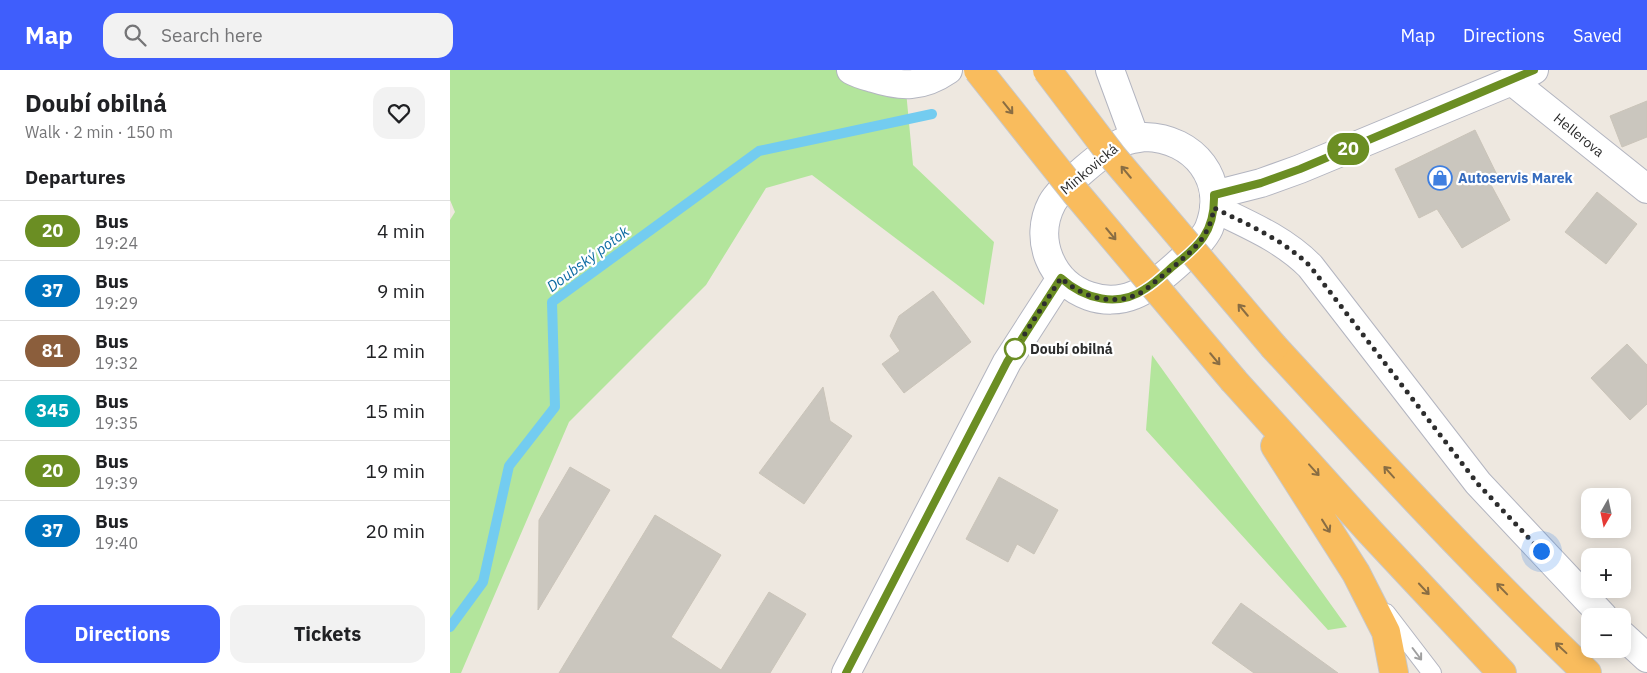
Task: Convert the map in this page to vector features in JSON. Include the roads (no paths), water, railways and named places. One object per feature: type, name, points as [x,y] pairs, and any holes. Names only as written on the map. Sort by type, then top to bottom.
[{"type":"highway","points":[[978,70],[1075,192],[1234,382],[1371,533],[1502,673]]},
{"type":"highway","points":[[1047,70],[1113,157],[1274,347],[1401,485],[1536,624],[1588,673]]},
{"type":"highway","points":[[1234,382],[1356,573],[1386,632],[1394,673]]},
{"type":"street","points":[[851,70],[895,84],[913,85],[926,82],[948,70]]},
{"type":"street","points":[[1110,70],[1135,138]]},
{"type":"street","points":[[1214,201],[1300,169],[1523,75]]},
{"type":"street","name":"Hellerova","points":[[1523,75],[1647,188]]},
{"type":"street","name":"Minkovická","points":[[1145,137],[1163,138],[1188,149],[1203,165],[1208,175],[1214,201],[1208,230],[1195,248],[1145,290],[1134,295],[1122,299],[1100,299],[1079,292],[1061,278],[1049,259],[1046,248],[1045,226],[1052,203],[1066,186],[1110,149],[1123,142],[1145,137]]},
{"type":"street","points":[[1214,201],[1295,251],[1310,266],[1478,484],[1595,608]]},
{"type":"street","points":[[846,673],[1007,362],[1061,278]]},
{"type":"street","points":[[1631,643],[1647,658]]},
{"type":"lane","points":[[1356,573],[1432,673]]},
{"type":"waterway","name":"Doubský potok","points":[[450,627],[483,582],[509,466],[555,407],[552,302],[759,151],[932,114]]},
{"type":"place","name":"Autoservis Marek","points":[[1440,178]]},
{"type":"place","name":"Doubí obilná","points":[[1015,349]]}]
